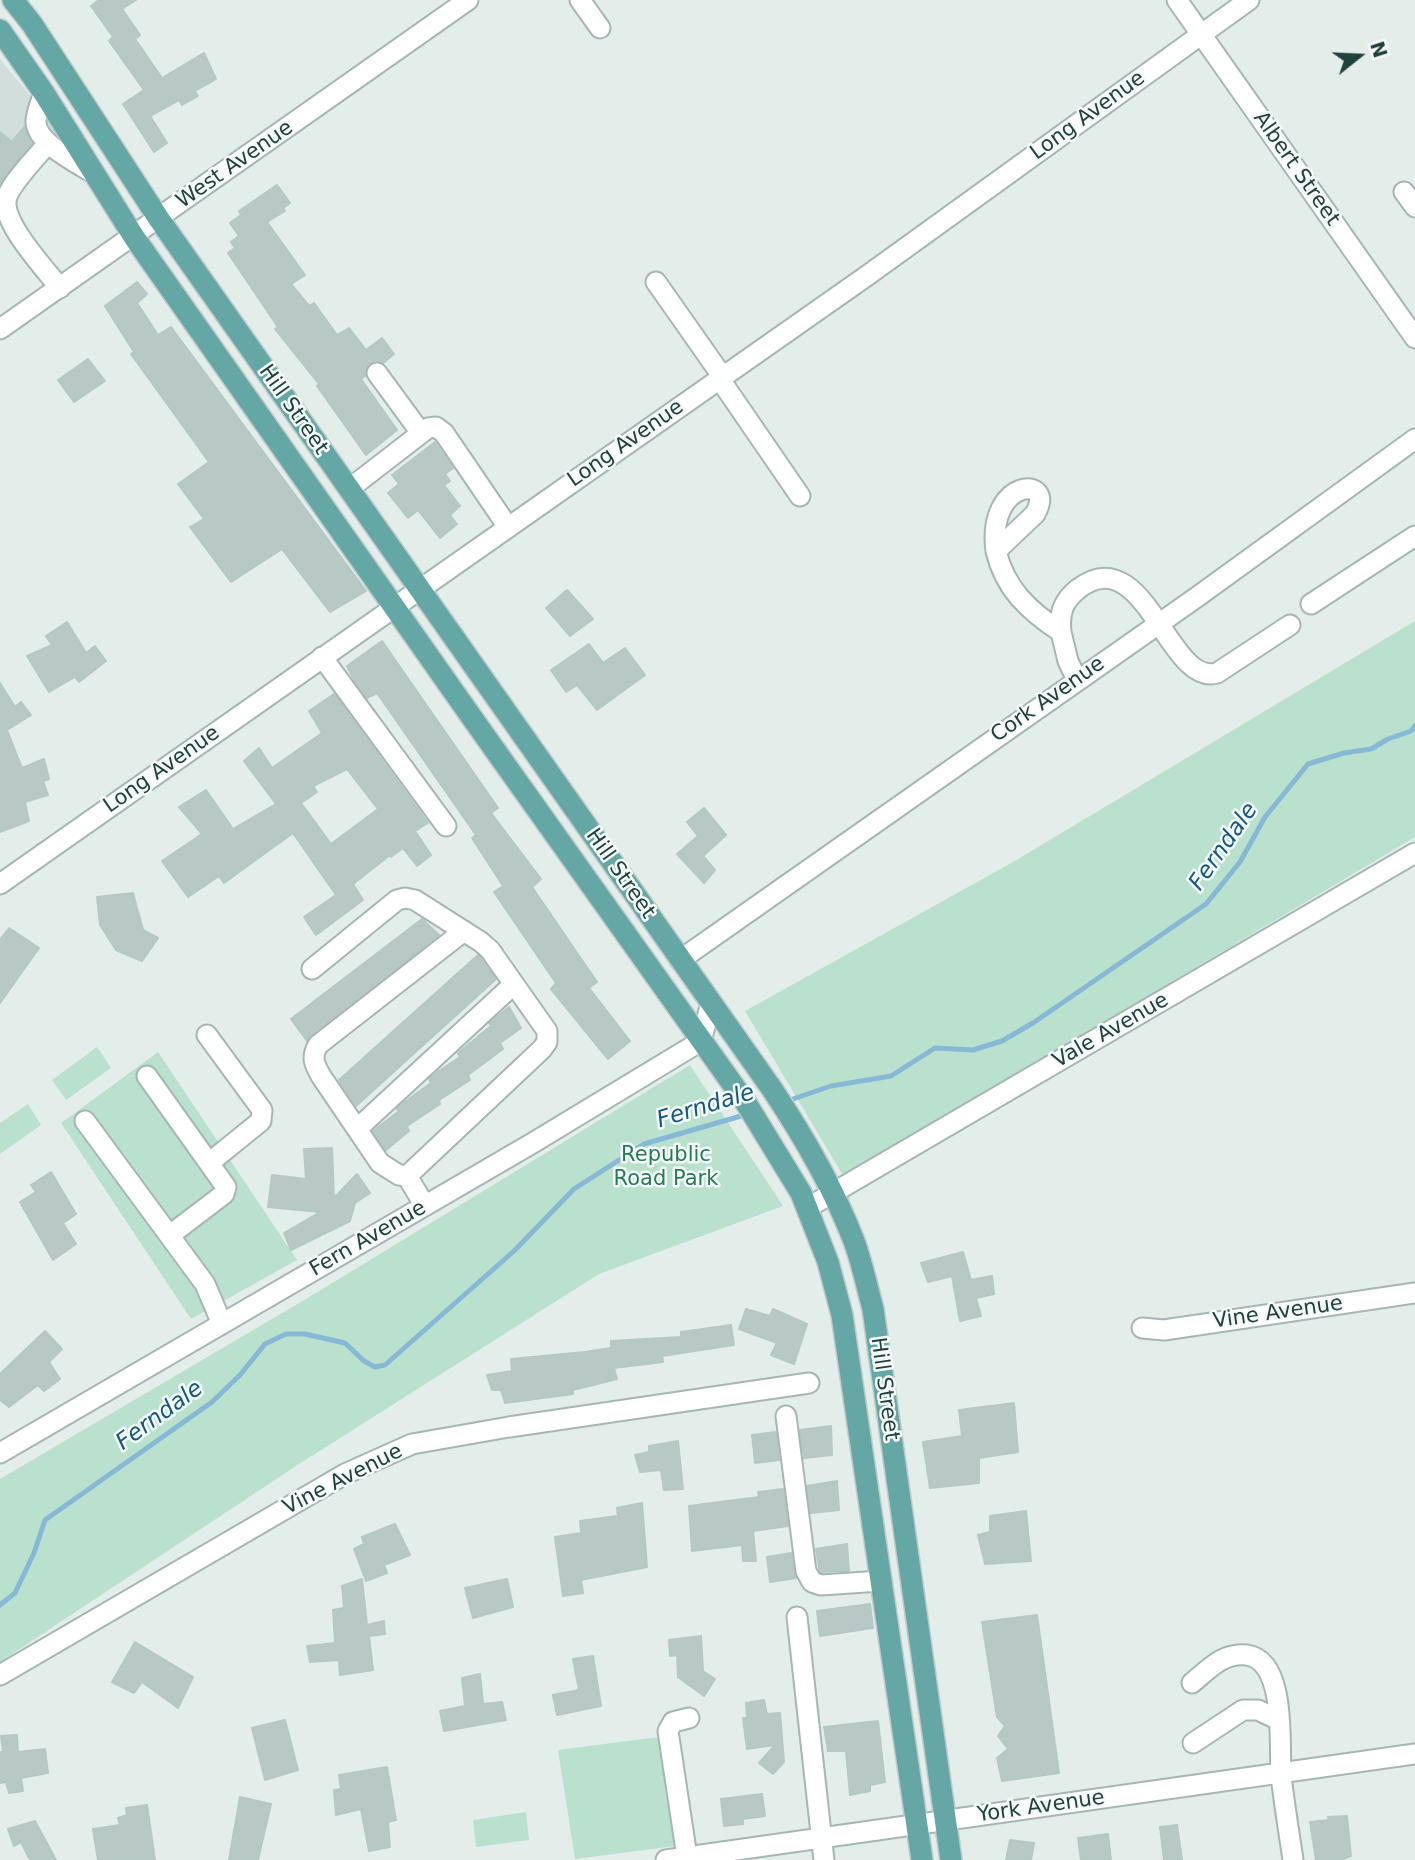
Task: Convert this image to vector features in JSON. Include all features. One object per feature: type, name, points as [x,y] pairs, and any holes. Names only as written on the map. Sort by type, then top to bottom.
[{"type":"main road","name":"Hill Street","points":[[13,0],[32,24],[159,219],[772,1088],[834,1194],[855,1244],[873,1309],[951,1860]]},
{"type":"main road","name":"Hill Street","points":[[0,30],[44,93],[134,237],[746,1103],[775,1147],[807,1208],[828,1262],[842,1315],[922,1860]]},
{"type":"street","points":[[27,0],[32,24]]},
{"type":"street","name":"West Avenue","points":[[0,329],[468,0]]},
{"type":"street","points":[[580,0],[600,29]]},
{"type":"street","name":"Albert Street","points":[[1177,0],[1415,338]]},
{"type":"street","name":"Long Avenue","points":[[0,884],[868,275],[1249,0]]},
{"type":"street","points":[[44,93],[36,125],[48,143],[93,173]]},
{"type":"street","points":[[48,143],[13,187],[6,201],[16,228],[60,288]]},
{"type":"street","points":[[656,282],[800,496]]},
{"type":"street","points":[[377,373],[421,433]]},
{"type":"street","points":[[349,489],[428,428],[436,427],[444,433],[508,527]]},
{"type":"street","name":"Cork Avenue","points":[[680,960],[1077,680],[1163,628],[1415,439]]},
{"type":"street","points":[[1311,604],[1415,536]]},
{"type":"street","points":[[996,551],[1011,589],[1026,606],[1061,632]]},
{"type":"street","points":[[1077,680],[1068,661],[1061,632],[1062,607],[1069,596],[1090,580],[1101,577],[1120,582],[1163,628],[1192,669],[1211,675],[1290,625]]},
{"type":"street","points":[[322,657],[446,826]]},
{"type":"street","name":"Vale Avenue","points":[[807,1208],[1415,853]]},
{"type":"street","points":[[312,969],[397,900],[415,900],[490,950],[547,1031],[547,1042],[407,1176]]},
{"type":"street","points":[[407,1176],[399,1175],[380,1163],[314,1063],[313,1053],[318,1045],[464,931]]},
{"type":"street","points":[[357,1129],[514,984]]},
{"type":"street","points":[[701,1041],[711,1003]]},
{"type":"street","points":[[207,1035],[263,1115],[261,1121],[209,1163]]},
{"type":"street","name":"Fern Avenue","points":[[0,1453],[425,1206],[701,1041]]},
{"type":"street","points":[[147,1076],[226,1187],[226,1191],[170,1235]]},
{"type":"street","points":[[85,1121],[205,1284],[222,1324]]},
{"type":"street","points":[[407,1176],[425,1206]]},
{"type":"street","name":"Vine Avenue","points":[[1142,1328],[1164,1330],[1415,1293]]},
{"type":"street","name":"Vine Avenue","points":[[0,1675],[345,1474],[403,1448],[509,1427],[809,1383]]},
{"type":"street","points":[[786,1416],[806,1571],[812,1582],[821,1585],[881,1581]]},
{"type":"street","points":[[797,1616],[824,1860]]},
{"type":"street","points":[[1192,1684],[1225,1657],[1239,1654],[1253,1656],[1262,1661],[1269,1671],[1275,1687],[1281,1773],[1293,1860]]},
{"type":"street","points":[[1193,1743],[1242,1710],[1258,1710],[1279,1720]]},
{"type":"street","points":[[687,1857],[668,1731],[673,1722],[689,1718]]},
{"type":"street","name":"York Avenue","points":[[666,1860],[742,1855],[821,1838],[1415,1754]]},
{"type":"shaded area","points":[[0,59],[60,132],[3,195],[0,192]]},
{"type":"green space","points":[[1415,621],[1415,837],[844,1177],[745,1011],[1013,862]]},
{"type":"green space","points":[[97,1047],[111,1068],[66,1100],[52,1080]]},
{"type":"green space","points":[[158,1052],[297,1260],[191,1319],[61,1123]]},
{"type":"green space","name":"Republic Road Park","points":[[690,1065],[783,1206],[599,1274],[296,1466],[0,1662],[0,1479],[306,1299]]},
{"type":"green space","points":[[28,1104],[41,1125],[0,1154],[0,1123]]},
{"type":"green space","points":[[666,1736],[683,1845],[575,1859],[558,1750]]},
{"type":"green space","points":[[526,1812],[529,1840],[476,1847],[473,1820]]},
{"type":"building","points":[[99,0],[136,0],[122,9],[140,35],[135,39],[162,78],[204,53],[216,79],[195,91],[198,96],[182,105],[179,100],[150,116],[167,143],[154,152],[123,104],[144,90],[109,41],[113,37],[91,6]]},
{"type":"building","points":[[25,126],[32,143],[0,183],[0,132],[12,142]]},
{"type":"building","points":[[277,185],[290,203],[283,208],[285,211],[267,222],[305,275],[291,284],[309,306],[314,303],[337,335],[349,328],[366,350],[382,338],[394,354],[383,363],[376,361],[369,364],[365,376],[361,379],[397,430],[366,455],[317,386],[319,384],[275,329],[278,327],[228,253],[235,248],[231,242],[239,236],[230,223],[241,215],[239,211]]},
{"type":"building","points":[[137,282],[147,294],[137,303],[158,335],[171,327],[366,591],[330,612],[282,549],[231,582],[190,527],[204,519],[178,484],[209,462],[131,354],[134,352],[105,306]]},
{"type":"building","points":[[88,359],[105,381],[74,402],[58,380]]},
{"type":"building","points":[[435,442],[453,468],[445,474],[450,481],[444,485],[460,506],[450,515],[457,524],[440,538],[418,510],[408,518],[388,493],[399,484],[392,475]]},
{"type":"building","points":[[567,590],[593,619],[570,636],[546,608]]},
{"type":"building","points":[[67,622],[86,653],[95,646],[106,661],[79,682],[75,677],[49,692],[27,656],[52,645],[46,636]]},
{"type":"building","points":[[382,641],[498,808],[491,813],[541,879],[532,887],[597,982],[589,988],[630,1041],[608,1059],[551,989],[556,983],[494,892],[503,886],[472,838],[476,835],[377,693],[367,698],[354,680],[347,666]]},
{"type":"building","points":[[589,644],[603,663],[625,648],[645,675],[597,710],[577,685],[566,692],[551,670]]},
{"type":"building","points":[[0,683],[15,707],[21,702],[31,715],[7,730],[22,768],[44,759],[49,779],[43,781],[48,795],[25,802],[29,821],[0,832]]},
{"type":"building","points":[[334,694],[428,823],[415,831],[431,855],[417,866],[403,848],[391,857],[390,855],[353,884],[363,900],[316,935],[304,917],[336,895],[293,833],[224,883],[219,876],[188,897],[162,861],[202,834],[179,807],[206,790],[233,829],[276,804],[244,761],[259,748],[272,768],[322,733],[309,711]],"holes":[[[347,769],[378,809],[331,844],[301,803],[317,792],[313,786]]]},
{"type":"building","points":[[704,808],[726,835],[703,856],[715,870],[704,883],[677,854],[698,836],[687,822]]},
{"type":"building","points":[[133,893],[143,930],[158,938],[142,961],[116,950],[100,925],[97,897]]},
{"type":"building","points":[[422,919],[439,935],[307,1041],[291,1019]]},
{"type":"building","points":[[9,928],[39,948],[0,1003],[0,940]]},
{"type":"building","points":[[478,955],[496,979],[356,1106],[339,1080]]},
{"type":"building","points":[[509,1007],[521,1028],[500,1043],[503,1049],[468,1075],[470,1080],[439,1100],[440,1104],[407,1126],[409,1131],[386,1150],[373,1131],[431,1083],[429,1079],[436,1073],[460,1057],[458,1053]]},
{"type":"building","points":[[332,1148],[334,1198],[357,1174],[370,1193],[355,1203],[350,1221],[291,1250],[284,1233],[320,1212],[268,1207],[272,1175],[306,1179],[304,1149]]},
{"type":"building","points":[[51,1172],[76,1214],[63,1223],[76,1244],[53,1260],[20,1202],[36,1192],[31,1185]]},
{"type":"building","points":[[963,1252],[971,1280],[992,1276],[994,1294],[976,1298],[981,1316],[960,1321],[952,1276],[928,1282],[921,1263]]},
{"type":"building","points":[[746,1309],[770,1316],[773,1309],[807,1324],[794,1364],[771,1355],[777,1343],[739,1329]]},
{"type":"building","points":[[731,1325],[734,1345],[662,1356],[663,1362],[614,1368],[617,1379],[573,1390],[573,1394],[505,1403],[501,1390],[492,1390],[487,1375],[512,1371],[511,1359],[611,1348],[611,1341],[681,1337],[681,1332]]},
{"type":"building","points":[[45,1331],[62,1349],[49,1362],[60,1379],[44,1391],[38,1385],[9,1407],[0,1400],[0,1374]]},
{"type":"building","points":[[1014,1403],[1018,1452],[979,1458],[979,1483],[930,1488],[923,1442],[962,1436],[959,1410]]},
{"type":"building","points":[[831,1426],[832,1455],[804,1458],[800,1430]]},
{"type":"building","points":[[776,1432],[779,1460],[755,1463],[752,1435]]},
{"type":"building","points":[[678,1441],[683,1489],[664,1490],[661,1470],[640,1472],[635,1455],[649,1452],[649,1446]]},
{"type":"building","points":[[837,1481],[839,1510],[811,1513],[807,1486]]},
{"type":"building","points":[[783,1489],[788,1526],[753,1531],[756,1561],[743,1561],[742,1545],[692,1551],[689,1506],[759,1497],[758,1492]]},
{"type":"building","points":[[642,1503],[647,1567],[581,1580],[583,1593],[563,1596],[555,1537],[581,1533],[580,1521],[618,1516],[617,1508]]},
{"type":"building","points":[[1026,1511],[1031,1561],[985,1564],[978,1535],[990,1532],[990,1516]]},
{"type":"building","points":[[395,1524],[410,1555],[384,1565],[387,1573],[366,1581],[354,1549],[364,1544],[362,1537]]},
{"type":"building","points":[[847,1544],[849,1571],[820,1572],[816,1549]]},
{"type":"building","points":[[791,1553],[796,1578],[770,1582],[767,1557]]},
{"type":"building","points":[[362,1579],[367,1625],[384,1621],[385,1634],[369,1636],[373,1670],[340,1675],[339,1660],[310,1662],[307,1646],[335,1643],[333,1610],[344,1608],[342,1586]]},
{"type":"building","points":[[507,1579],[513,1607],[473,1618],[465,1588]]},
{"type":"building","points":[[870,1604],[873,1628],[820,1636],[817,1611]]},
{"type":"building","points":[[1037,1615],[1059,1773],[1002,1781],[997,1758],[1008,1749],[998,1736],[1005,1726],[997,1717],[982,1622]]},
{"type":"building","points":[[701,1636],[703,1671],[715,1679],[704,1696],[678,1677],[677,1655],[670,1656],[669,1640]]},
{"type":"building","points":[[135,1642],[193,1677],[178,1708],[142,1682],[134,1693],[112,1682]]},
{"type":"building","points":[[593,1656],[601,1706],[557,1715],[553,1695],[579,1690],[573,1659]]},
{"type":"building","points":[[480,1674],[483,1704],[502,1702],[506,1720],[444,1731],[440,1711],[465,1706],[462,1678]]},
{"type":"building","points":[[764,1700],[767,1714],[780,1713],[784,1762],[773,1774],[759,1763],[775,1745],[747,1749],[743,1718],[747,1718],[746,1703]]},
{"type":"building","points":[[285,1720],[298,1770],[265,1780],[252,1728]]},
{"type":"building","points":[[878,1721],[885,1782],[870,1785],[870,1791],[850,1795],[846,1751],[828,1751],[824,1727]]},
{"type":"building","points":[[17,1735],[18,1752],[45,1749],[48,1773],[21,1778],[23,1791],[9,1793],[6,1782],[0,1783],[0,1752],[3,1752],[1,1736]]},
{"type":"building","points":[[387,1767],[396,1820],[388,1822],[390,1847],[369,1851],[361,1809],[336,1815],[334,1790],[341,1789],[339,1775]]},
{"type":"building","points":[[762,1794],[765,1816],[743,1819],[743,1824],[724,1826],[721,1799]]},
{"type":"building","points":[[240,1797],[271,1804],[258,1860],[229,1860]]},
{"type":"building","points":[[147,1805],[155,1860],[98,1860],[93,1829],[120,1825],[118,1818],[127,1815],[126,1808]]},
{"type":"building","points":[[1347,1816],[1351,1856],[1341,1860],[1316,1860],[1310,1822]]},
{"type":"building","points":[[35,1821],[56,1860],[30,1860],[21,1842],[14,1846],[8,1829]]},
{"type":"building","points":[[1177,1825],[1182,1860],[1164,1860],[1160,1827]]},
{"type":"building","points":[[1108,1834],[1111,1860],[1081,1860],[1078,1838]]},
{"type":"building","points":[[1010,1840],[1034,1843],[1031,1860],[1006,1860]]},
{"type":"waterway","name":"Ferndale","points":[[787,1101],[831,1086],[891,1076],[935,1048],[973,1050],[1002,1041],[1033,1023],[1206,904],[1240,862],[1265,817],[1308,764],[1344,753],[1371,749],[1388,739],[1411,731],[1415,726]]},
{"type":"waterway","name":"Ferndale","points":[[0,1605],[15,1593],[34,1553],[45,1520],[212,1402],[240,1375],[265,1344],[286,1334],[305,1334],[345,1343],[364,1361],[375,1367],[385,1365],[514,1251],[574,1189],[644,1144],[748,1114]]}]
